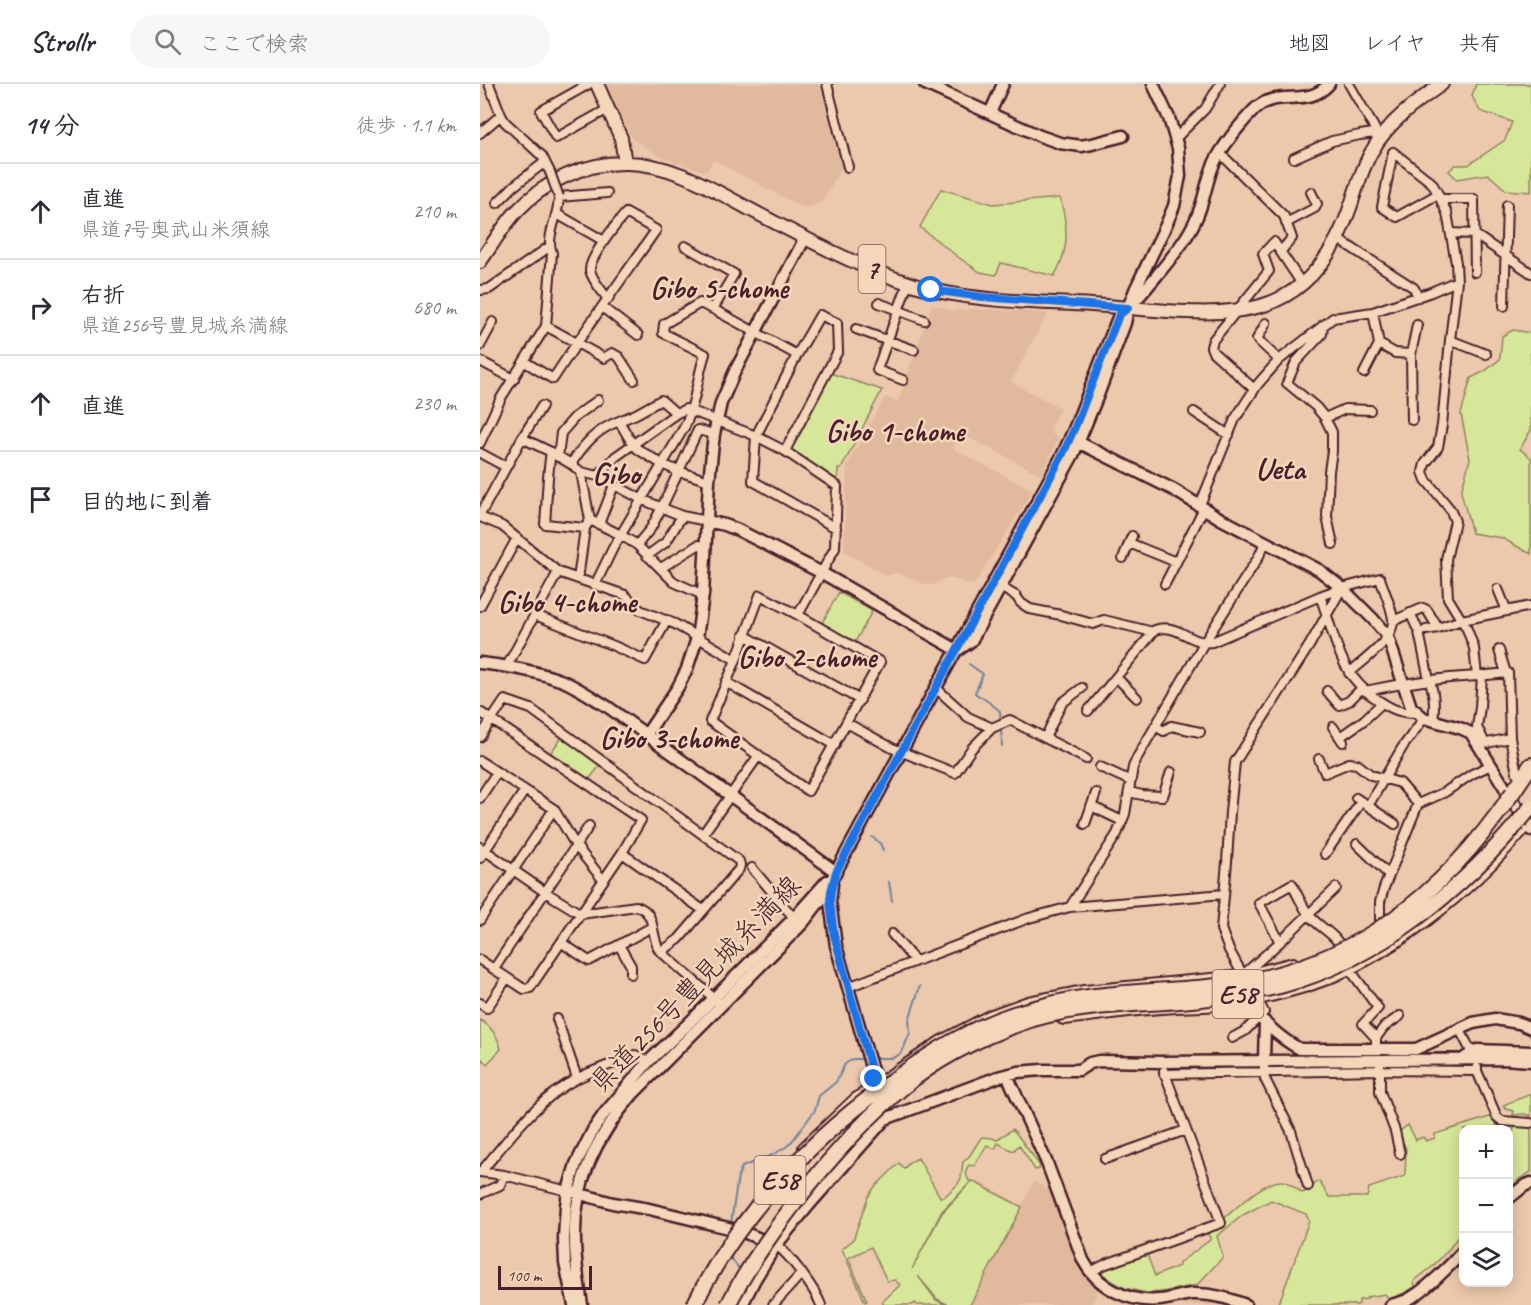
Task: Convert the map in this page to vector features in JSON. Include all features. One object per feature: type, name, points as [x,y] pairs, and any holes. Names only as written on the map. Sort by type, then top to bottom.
[{"type":"highway","name":"E58","points":[[728,1305],[762,1248],[789,1210],[847,1140],[898,1084],[940,1048],[970,1032],[1032,1008],[1114,994],[1244,982],[1285,972],[1325,958],[1374,933],[1428,892],[1459,862],[1499,813],[1510,791],[1531,765]]},
{"type":"highway","name":"E58","points":[[694,1305],[705,1283],[747,1220],[812,1146],[854,1108],[971,1044],[1034,1019],[1076,1010],[1247,993],[1282,985],[1325,970],[1373,947],[1425,912],[1484,860],[1531,807]]},
{"type":"main road","points":[[597,84],[621,138],[625,163]]},
{"type":"main road","name":"7","points":[[480,262],[516,211],[541,190],[561,178],[584,169],[606,164],[643,164],[681,175],[854,262],[908,283],[934,290],[968,296],[1128,308],[1192,312],[1237,310],[1273,302],[1293,292],[1319,268],[1338,238],[1361,173],[1377,137],[1408,109],[1442,84]]},
{"type":"street","points":[[480,443],[501,398],[546,326],[552,253],[549,247],[560,197],[542,156],[505,122],[489,84]]},
{"type":"street","points":[[589,84],[541,111],[556,138],[608,109]]},
{"type":"street","points":[[827,84],[848,167]]},
{"type":"street","points":[[925,84],[1040,136],[1070,145],[1092,144],[1123,136]]},
{"type":"street","points":[[990,113],[1003,84]]},
{"type":"street","points":[[1148,84],[1159,97]]},
{"type":"street","points":[[1128,308],[1174,206],[1180,176],[1176,138],[1153,84]]},
{"type":"street","points":[[1176,138],[1205,109],[1220,84]]},
{"type":"street","points":[[1128,308],[1189,234],[1200,208],[1211,171],[1220,153],[1255,109],[1274,100],[1311,97],[1320,93],[1329,84]]},
{"type":"street","points":[[1293,158],[1332,141],[1360,135],[1377,137],[1375,129],[1349,84]]},
{"type":"street","points":[[480,133],[501,115]]},
{"type":"street","points":[[1054,995],[1061,1019],[1064,1020],[1150,1010],[1235,1004],[1308,987],[1349,970],[1392,946],[1428,920],[1474,881],[1530,825],[1491,765],[1482,745],[1477,727],[1480,707],[1479,676],[1474,648],[1467,629],[1448,598],[1446,559],[1455,521],[1450,509],[1426,480],[1423,472],[1425,464],[1438,447],[1442,425],[1457,281],[1447,213],[1439,197],[1432,183],[1393,152],[1382,207],[1397,217],[1439,197],[1474,199],[1474,272]]},
{"type":"street","points":[[1220,153],[1284,216],[1292,238],[1281,251]]},
{"type":"street","points":[[497,203],[514,186],[545,162]]},
{"type":"street","points":[[1286,222],[1314,208],[1317,204],[1311,192]]},
{"type":"street","points":[[560,197],[607,194]]},
{"type":"street","points":[[1504,306],[1506,205]]},
{"type":"street","points":[[525,362],[553,379],[656,230],[626,213],[591,261],[590,271],[608,299]]},
{"type":"street","points":[[557,214],[604,241]]},
{"type":"street","points":[[1451,233],[1474,234],[1531,273]]},
{"type":"street","points":[[646,735],[678,687],[687,669],[697,638],[703,595],[706,521],[716,419],[727,387],[805,238]]},
{"type":"street","points":[[1338,238],[1414,288],[1418,297]]},
{"type":"street","points":[[1254,389],[1213,352],[1214,340],[1269,271],[1263,254],[1274,242],[1301,285]]},
{"type":"street","points":[[685,246],[734,274],[713,309]]},
{"type":"street","points":[[480,290],[489,289],[549,247]]},
{"type":"street","points":[[1147,263],[1148,273],[1153,275],[1159,273]]},
{"type":"street","points":[[1165,584],[1202,507],[1235,419],[1254,389],[1279,360],[1333,318],[1373,312],[1457,281]]},
{"type":"street","points":[[903,380],[877,370],[908,283]]},
{"type":"street","points":[[595,585],[692,411],[705,354],[663,333],[664,324],[700,303],[797,355]]},
{"type":"street","points":[[879,303],[924,320]]},
{"type":"street","points":[[602,307],[638,335]]},
{"type":"street","name":"県道256号豊見城糸満線","points":[[957,650],[971,641],[1048,502],[1075,440],[1119,315],[1128,308]]},
{"type":"street","points":[[1364,373],[1378,344],[1373,312]]},
{"type":"street","points":[[785,451],[838,351],[837,323],[820,315],[756,436],[753,482],[836,528]]},
{"type":"street","points":[[480,346],[493,322]]},
{"type":"street","points":[[1266,323],[1257,339],[1279,360]]},
{"type":"street","points":[[1323,325],[1322,334],[1296,362],[1287,383],[1316,407],[1332,432],[1327,517],[1333,544]]},
{"type":"street","points":[[1412,420],[1411,354],[1417,325]]},
{"type":"street","points":[[546,326],[604,358],[612,353],[619,357],[634,380]]},
{"type":"street","points":[[856,329],[914,350]]},
{"type":"street","points":[[1450,340],[1486,354]]},
{"type":"street","points":[[1378,344],[1395,353],[1411,354]]},
{"type":"street","points":[[480,361],[514,379]]},
{"type":"street","points":[[585,528],[545,524],[549,486],[548,470],[561,433],[575,417],[598,400]]},
{"type":"street","points":[[571,464],[584,444],[607,425],[636,414],[661,400],[676,413]]},
{"type":"street","points":[[542,406],[480,516],[502,526],[558,572],[625,595],[640,610],[667,620],[736,660]]},
{"type":"street","points":[[598,476],[615,457],[676,413],[686,409],[756,436],[785,451],[837,486],[835,549],[798,615]]},
{"type":"street","points":[[1325,418],[1345,409],[1370,410]]},
{"type":"street","points":[[1194,412],[1229,435]]},
{"type":"street","points":[[619,420],[633,445],[639,450],[662,464],[709,481]]},
{"type":"street","points":[[637,545],[651,528],[698,430],[714,434]]},
{"type":"street","points":[[522,438],[554,454],[581,472],[598,476],[641,499],[682,516],[738,530],[822,573],[957,650]]},
{"type":"street","points":[[1075,440],[1174,490],[1221,519],[1319,570],[1342,588],[1388,637],[1411,707],[1425,717]]},
{"type":"street","name":"県道256号豊見城糸満線","points":[[582,1305],[574,1241],[574,1192],[576,1164],[593,1130],[649,1060],[803,923],[820,902],[963,636],[1075,440]]},
{"type":"street","points":[[480,453],[506,467]]},
{"type":"street","points":[[578,579],[585,528],[590,520],[581,472]]},
{"type":"street","points":[[599,524],[614,485]]},
{"type":"street","points":[[647,556],[666,542],[682,516]]},
{"type":"street","points":[[590,520],[637,545],[674,582],[703,595]]},
{"type":"street","points":[[480,606],[517,538]]},
{"type":"street","points":[[1123,558],[1130,540],[1176,562]]},
{"type":"street","points":[[1070,907],[1117,834],[1125,814],[1133,767],[1138,756],[1265,543]]},
{"type":"street","points":[[661,568],[698,545],[705,546]]},
{"type":"street","points":[[507,666],[558,572]]},
{"type":"street","points":[[1088,711],[1155,630],[1169,628],[1204,643],[1212,642],[1320,596],[1380,578],[1393,621],[1388,637],[1349,673]]},
{"type":"street","points":[[1002,588],[1016,596],[1030,609],[1093,624],[1104,620],[1153,632]]},
{"type":"street","points":[[1308,1186],[1291,1131],[1264,1072],[1262,1019],[1264,1012],[1229,950],[1221,929],[1235,762],[1309,646],[1342,588]]},
{"type":"street","points":[[1498,589],[1507,611]]},
{"type":"street","points":[[760,595],[798,615],[880,662],[808,791],[710,721],[760,595]]},
{"type":"street","points":[[1320,596],[1340,656],[1349,673],[1364,690],[1382,703],[1404,713],[1425,717],[1471,733],[1482,745]]},
{"type":"street","points":[[1426,630],[1531,606]]},
{"type":"street","points":[[1393,621],[1423,608],[1427,610],[1438,628]]},
{"type":"street","points":[[1325,854],[1361,802],[1385,778],[1402,748],[1435,706],[1433,687],[1419,632],[1410,613]]},
{"type":"street","points":[[535,615],[645,660],[667,620]]},
{"type":"street","points":[[744,635],[860,700]]},
{"type":"street","points":[[1498,650],[1506,673],[1508,673],[1510,738],[1517,773]]},
{"type":"street","points":[[480,663],[507,666],[539,674],[584,692],[836,872],[830,897],[836,946],[885,1119]]},
{"type":"street","points":[[1326,691],[1340,705],[1364,690],[1403,683],[1506,673]]},
{"type":"street","points":[[1116,677],[1137,698]]},
{"type":"street","points":[[726,682],[835,745]]},
{"type":"street","points":[[936,688],[968,717],[992,728]]},
{"type":"street","points":[[1044,738],[1062,704],[1082,688]]},
{"type":"street","points":[[480,737],[505,700],[531,709],[739,861],[739,869],[679,939],[661,951]]},
{"type":"street","points":[[1333,727],[1341,740],[1382,703]]},
{"type":"street","points":[[480,712],[641,820],[622,853],[530,988],[524,989],[480,960]]},
{"type":"street","points":[[847,723],[901,752],[955,773],[972,748],[992,728],[1010,720],[1086,759]]},
{"type":"street","points":[[1155,726],[1164,731],[1171,726],[1200,732]]},
{"type":"street","points":[[1482,745],[1510,738]]},
{"type":"street","points":[[703,834],[759,755]]},
{"type":"street","points":[[1319,759],[1325,773],[1350,763],[1357,764],[1371,776],[1400,783],[1418,804]]},
{"type":"street","points":[[480,760],[554,809],[576,846],[603,880]]},
{"type":"street","points":[[1380,921],[1380,902],[1389,874],[1418,804],[1445,792],[1472,774],[1491,765]]},
{"type":"street","points":[[1100,767],[1131,781]]},
{"type":"street","points":[[480,798],[497,772]]},
{"type":"street","points":[[1129,792],[1163,796],[1171,772]]},
{"type":"street","points":[[480,858],[483,849],[525,790]]},
{"type":"street","points":[[741,1231],[746,1212],[788,1162],[819,1131],[855,1098],[940,1040],[989,1015],[1028,1001],[1104,987],[1243,975],[1307,958],[1340,944],[1380,921],[1448,871],[1510,791]]},
{"type":"street","points":[[1085,824],[1096,793]]},
{"type":"street","points":[[1361,802],[1395,824]]},
{"type":"street","points":[[1091,806],[1122,821]]},
{"type":"street","points":[[480,920],[554,809]]},
{"type":"street","points":[[494,969],[589,826]]},
{"type":"street","points":[[1357,844],[1389,874]]},
{"type":"street","points":[[483,849],[581,914],[636,906],[645,908],[650,915],[657,947],[717,1001]]},
{"type":"street","points":[[622,853],[704,910]]},
{"type":"street","points":[[752,868],[794,918]]},
{"type":"street","name":"県道256号豊見城糸満線","points":[[574,1305],[565,1263],[564,1219],[574,1192],[604,1132],[633,1094],[836,872]]},
{"type":"street","points":[[1280,942],[1259,903],[1292,884],[1309,915],[1340,944],[1349,970],[1378,1008],[1363,1023],[1376,1038],[1380,1092],[1395,1131],[1400,1154]]},
{"type":"street","points":[[1243,975],[1336,888]]},
{"type":"street","points":[[848,987],[1029,918],[1070,907],[1224,894]]},
{"type":"street","points":[[562,943],[589,961],[652,927]]},
{"type":"street","points":[[892,934],[915,962]]},
{"type":"street","points":[[620,945],[631,966],[631,974]]},
{"type":"street","points":[[480,1016],[482,1005],[487,1008],[507,978]]},
{"type":"street","points":[[1376,1038],[1384,1028],[1400,1016]]},
{"type":"street","points":[[557,1019],[577,1078]]},
{"type":"street","points":[[1232,1038],[1262,1019]]},
{"type":"street","points":[[1262,1019],[1288,1043],[1300,1050],[1477,1071]]},
{"type":"street","points":[[1164,1074],[1264,1072],[1379,1059],[1416,1049],[1473,1023],[1495,1019],[1519,1023],[1531,1028]]},
{"type":"street","points":[[1460,1030],[1497,1117],[1502,1121],[1530,1123]]},
{"type":"street","points":[[1471,1057],[1477,1050],[1531,1052]]},
{"type":"street","points":[[480,1171],[534,1111],[577,1078],[635,1055],[649,1060]]},
{"type":"street","points":[[742,1305],[776,1245],[885,1119],[991,1079],[1042,1070],[1079,1070],[1090,1063],[1099,1061],[1471,1057],[1531,1061]]},
{"type":"street","points":[[1090,1272],[1106,1264],[1221,1223],[1164,1074],[1162,1062]]},
{"type":"street","points":[[1006,1075],[1047,1163],[1083,1260],[1100,1282],[1125,1297],[1135,1299],[1160,1300],[1192,1294],[1211,1294],[1230,1298],[1246,1305]]},
{"type":"street","points":[[1105,1159],[1186,1130]]},
{"type":"street","points":[[480,1171],[741,1231],[783,1250],[821,1305]]},
{"type":"street","points":[[480,1194],[500,1185],[504,1175]]},
{"type":"street","points":[[1513,1196],[1531,1183]]},
{"type":"street","points":[[1390,1305],[1406,1303],[1459,1255]]},
{"type":"street","points":[[773,1305],[801,1274]]},
{"type":"shaded area","points":[[821,84],[845,166],[840,170],[821,202],[811,207],[797,205],[714,160],[706,172],[661,157],[632,139],[605,85]]},
{"type":"shaded area","points":[[932,304],[952,311],[976,309],[1048,313],[1011,382],[1060,408],[1050,429],[1052,434],[1059,438],[1041,475],[962,434],[953,449],[1033,490],[974,585],[945,578],[933,585],[927,585],[898,573],[886,576],[844,551],[847,465],[885,397],[898,401]]},
{"type":"shaded area","points":[[974,1179],[1022,1205],[1034,1181],[1055,1193],[1078,1263],[1088,1279],[1099,1289],[1091,1305],[946,1305],[936,1300],[911,1269],[942,1211]]},
{"type":"shaded area","points":[[1193,1298],[1210,1298],[1234,1305],[1159,1305]]},
{"type":"green space","points":[[1476,84],[1531,84],[1531,192],[1506,190],[1488,174],[1457,179],[1449,171],[1455,165],[1468,165],[1505,140],[1512,122],[1480,111],[1472,96]]},
{"type":"green space","points":[[941,189],[993,204],[1060,198],[1065,218],[1066,238],[1063,257],[1054,276],[1001,263],[996,275],[980,272],[958,257],[920,227]]},
{"type":"green space","points":[[1513,330],[1531,333],[1531,430],[1520,449],[1531,458],[1531,554],[1502,538],[1472,533],[1461,492],[1470,459],[1461,414],[1471,378],[1485,371],[1500,359],[1502,336]]},
{"type":"green space","points":[[830,373],[882,390],[841,469],[838,469],[837,483],[792,451],[791,446]]},
{"type":"green space","points":[[839,592],[872,611],[854,644],[821,625]]},
{"type":"green space","points":[[562,737],[601,764],[588,781],[549,755]]},
{"type":"green space","points":[[480,1020],[494,1033],[501,1049],[487,1064],[480,1057]]},
{"type":"green space","points":[[1531,1094],[1531,1116],[1513,1115],[1514,1111],[1506,1109],[1503,1105]]},
{"type":"green space","points":[[1493,1116],[1496,1125],[1464,1125]]},
{"type":"green space","points":[[1408,1125],[1416,1140],[1423,1137],[1426,1141],[1435,1138],[1435,1134],[1459,1127],[1459,1235],[1433,1266],[1414,1281],[1415,1287],[1404,1293],[1389,1299],[1385,1294],[1367,1297],[1367,1299],[1359,1300],[1357,1305],[1277,1305],[1309,1221],[1306,1214],[1271,1200],[1243,1215],[1217,1236],[1223,1257],[1197,1285],[1146,1293],[1125,1288],[1099,1271],[1146,1252],[1155,1276],[1179,1266],[1179,1263],[1211,1239],[1205,1230],[1220,1221],[1258,1190],[1275,1182],[1287,1182],[1302,1193],[1319,1181],[1329,1197],[1367,1197],[1369,1188],[1405,1176],[1406,1149],[1399,1132]]},
{"type":"green space","points":[[1531,1125],[1531,1172],[1513,1185],[1513,1134],[1514,1127]]},
{"type":"green space","points":[[1013,1129],[1040,1166],[1039,1169],[1035,1170],[1019,1145],[1013,1151],[998,1143],[995,1149],[987,1145],[974,1166],[967,1167],[966,1174],[970,1183],[942,1211],[912,1269],[942,1213],[972,1181],[1022,1207],[970,1305],[949,1305],[937,1299],[918,1276],[936,1300],[946,1305],[917,1305],[915,1303],[912,1305],[884,1305],[882,1302],[900,1285],[895,1280],[887,1281],[871,1247],[848,1258],[867,1301],[865,1302],[842,1249],[853,1240],[873,1189],[899,1163],[904,1169],[918,1158],[940,1197],[944,1197],[958,1184],[963,1162],[982,1137],[996,1140]]},
{"type":"waterway","points":[[969,664],[983,674],[975,693],[1000,711],[1002,746]]},
{"type":"waterway","points":[[872,837],[880,843],[883,850]]},
{"type":"waterway","points":[[889,882],[892,901]]},
{"type":"waterway","points":[[871,1058],[892,1058],[902,1052],[910,1033],[909,1020],[920,986]]},
{"type":"waterway","points":[[731,1223],[738,1176],[742,1167],[786,1147],[815,1110],[819,1096],[836,1082],[845,1064],[853,1059],[866,1059]]},
{"type":"waterway","points":[[728,1255],[741,1271]]},
{"type":"district","name":"Gibo 5-chome","points":[[719,288]]},
{"type":"district","name":"Gibo 1-chome","points":[[895,431]]},
{"type":"district","name":"Ueta","points":[[1280,468]]},
{"type":"district","name":"Gibo","points":[[616,473]]},
{"type":"district","name":"Gibo 4-chome","points":[[567,602]]},
{"type":"district","name":"Gibo 2-chome","points":[[807,657]]},
{"type":"district","name":"Gibo 3-chome","points":[[669,738]]},
{"type":"route","points":[[874,1079],[836,946],[830,901],[836,872],[1063,454],[1119,315],[1128,308],[1011,300],[931,290]]}]
